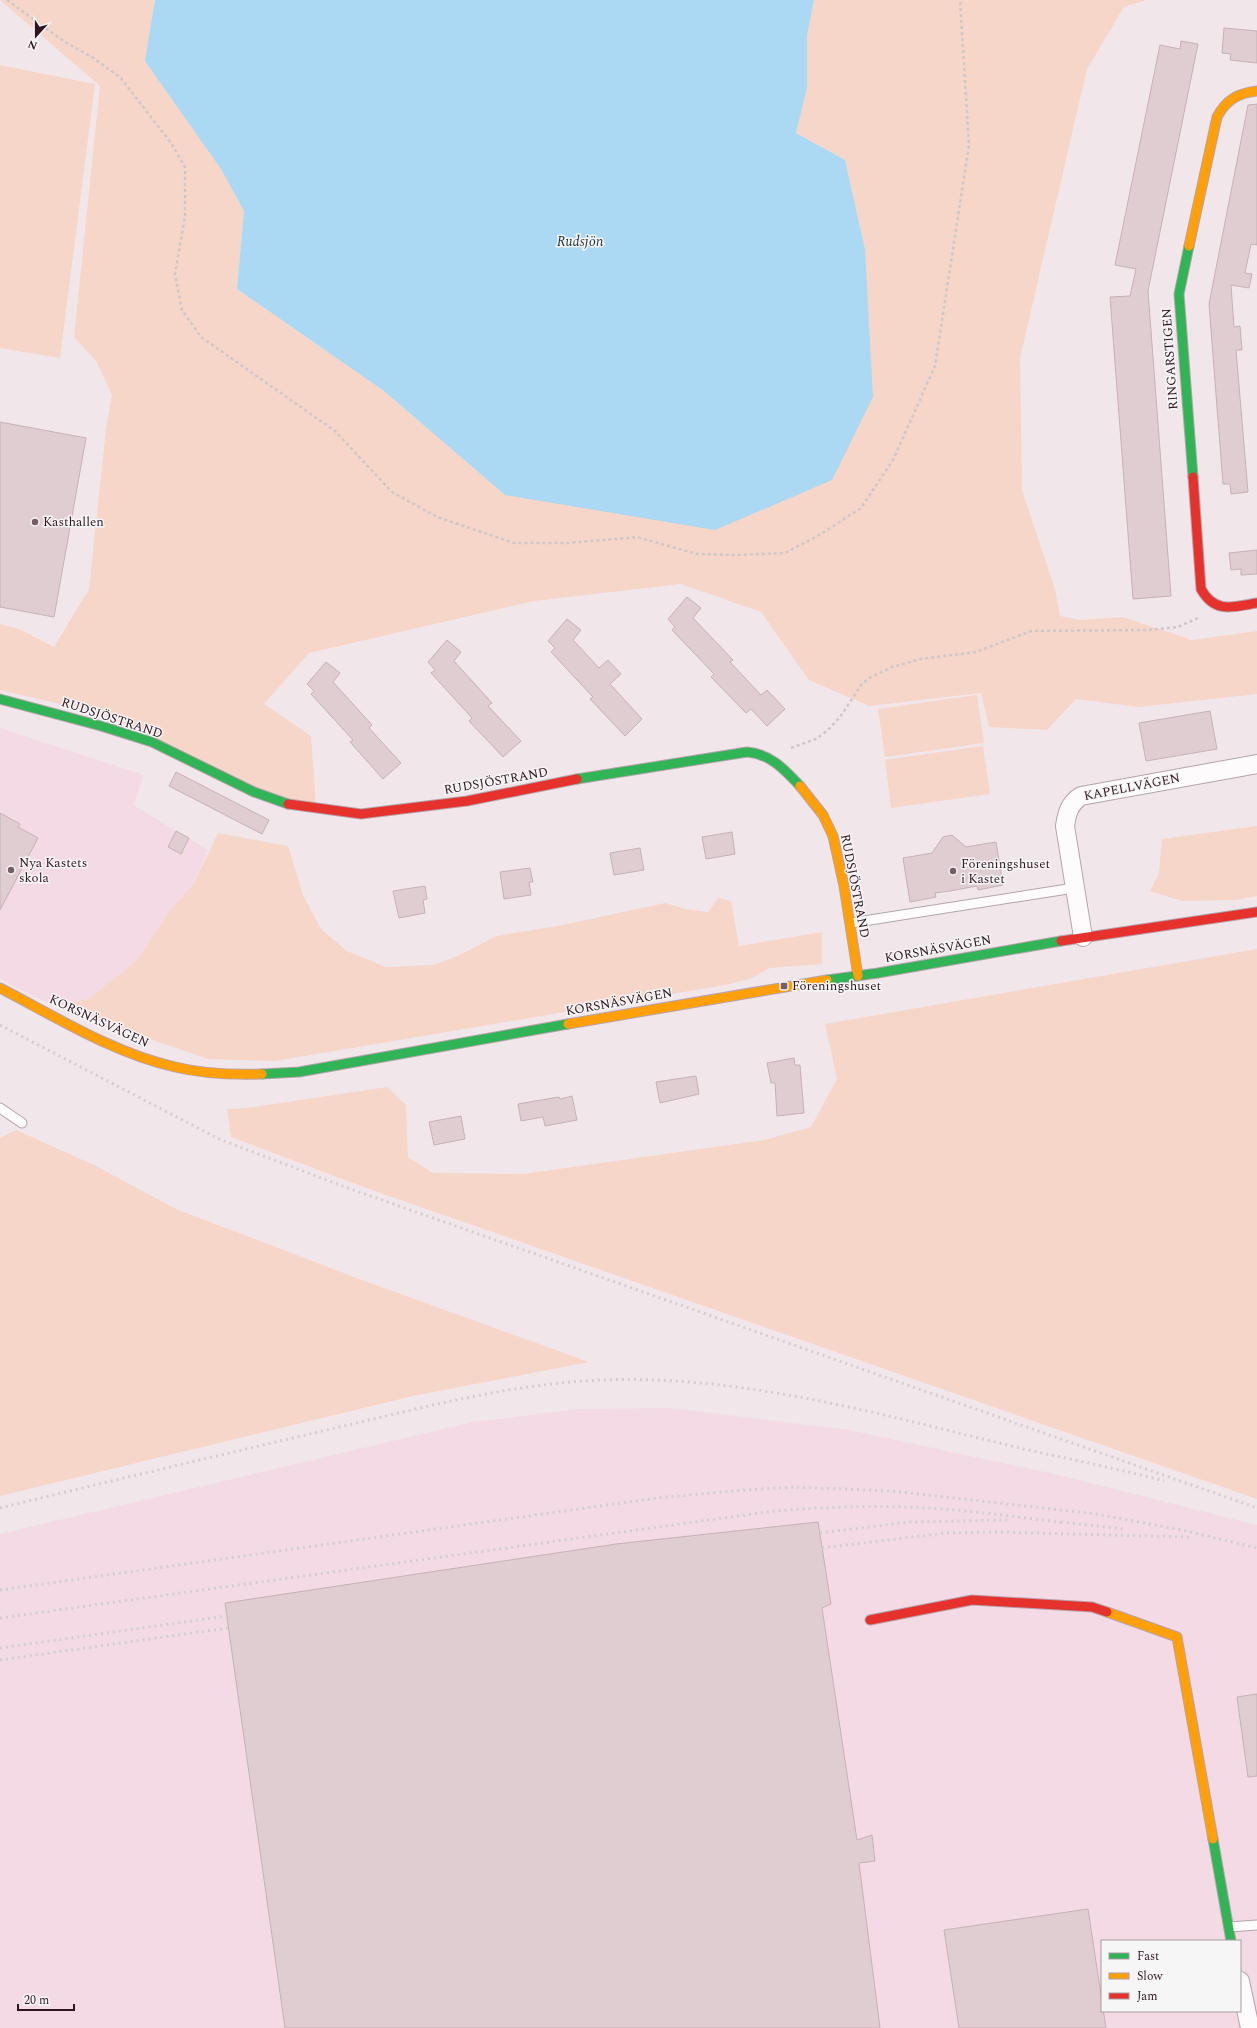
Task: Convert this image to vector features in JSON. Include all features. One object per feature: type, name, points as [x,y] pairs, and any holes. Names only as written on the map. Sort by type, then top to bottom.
[{"type":"street","name":"RINGARSTIGEN","points":[[1213,604],[1204,595],[1200,580],[1179,294],[1217,117],[1224,104],[1238,93],[1257,91]]},
{"type":"street","points":[[1213,604],[1225,607],[1257,603]]},
{"type":"street","name":"RUDSJÖSTRAND","points":[[0,699],[101,726],[152,742],[254,792],[295,806],[361,814],[466,801],[573,780],[738,752],[755,752],[772,758],[804,789],[821,811],[831,830],[838,856],[851,923],[858,976]]},
{"type":"street","name":"KAPELLVÄGEN","points":[[1083,937],[1065,826],[1068,812],[1074,800],[1081,796],[1257,764]]},
{"type":"street","name":"KORSNÄSVÄGEN","points":[[0,988],[120,1048],[153,1060],[198,1072],[245,1076],[299,1072],[784,986],[858,976],[1083,937],[1257,912]]},
{"type":"street","points":[[870,1620],[972,1600],[1092,1607],[1177,1637],[1232,1940]]},
{"type":"street","points":[[1241,1986],[1250,2028]]},
{"type":"lane","points":[[851,923],[1074,888]]},
{"type":"lane","points":[[0,1108],[22,1123]]},
{"type":"lane","points":[[1229,1928],[1257,1925]]},
{"type":"path","points":[[7,0],[65,42],[92,57],[120,77],[171,143],[184,167],[185,216],[175,274],[182,310],[201,336],[335,431],[392,492],[436,517],[514,543],[565,543],[637,537],[697,554],[735,555],[785,553],[821,534],[861,508],[893,460],[935,366],[969,145],[960,0]]},
{"type":"path","points":[[772,758],[816,739],[840,717],[862,684],[869,678],[892,667],[921,659],[976,652],[1031,631],[1105,632],[1178,627],[1196,620],[1213,604]]},
{"type":"shaded area","points":[[0,0],[155,0],[154,1],[221,169],[244,211],[237,289],[384,391],[505,495],[865,249],[845,160],[796,133],[807,88],[807,36],[814,0],[1146,0],[1124,7],[1087,69],[1020,358],[1022,490],[1055,589],[1060,616],[1080,620],[1123,617],[1192,640],[1257,631],[1257,694],[1138,707],[1076,699],[1047,730],[989,727],[981,693],[869,706],[809,680],[761,612],[681,584],[534,601],[309,653],[264,704],[311,736],[316,807],[265,792],[106,715],[0,690],[0,624],[19,629],[54,647],[89,589],[106,429],[112,395],[96,361],[74,337],[100,86]]},
{"type":"shaded area","points":[[0,65],[95,84],[60,358],[0,348]]},
{"type":"shaded area","points":[[977,695],[984,743],[885,757],[878,709]]},
{"type":"shaded area","points":[[0,728],[144,775],[133,805],[208,850],[194,883],[168,913],[136,961],[90,998],[64,1005],[48,1003],[0,979]]},
{"type":"shaded area","points":[[983,746],[990,794],[891,808],[885,760]]},
{"type":"shaded area","points":[[1257,826],[1257,896],[1235,900],[1182,901],[1150,891],[1159,873],[1162,839]]},
{"type":"shaded area","points":[[218,833],[288,846],[303,895],[321,929],[347,951],[386,967],[433,965],[458,956],[496,936],[558,926],[665,903],[685,909],[708,912],[718,898],[731,901],[739,946],[822,932],[822,964],[770,968],[750,979],[725,985],[275,1061],[208,1059],[112,1026],[64,1005],[90,998],[136,961],[168,913],[194,883]]},
{"type":"shaded area","points":[[1257,949],[1257,1499],[366,1188],[231,1137],[227,1109],[247,1108],[387,1087],[406,1105],[408,1157],[433,1173],[523,1174],[764,1140],[811,1127],[837,1079],[825,1024]]},
{"type":"shaded area","points":[[16,1130],[94,1165],[176,1209],[362,1280],[589,1362],[413,1396],[0,1496],[0,1138]]},
{"type":"shaded area","points":[[671,1408],[849,1430],[1059,1475],[1257,1525],[1257,2028],[0,2028],[0,1534],[473,1422],[577,1409]]},
{"type":"water","name":"Rudsjön","points":[[155,0],[814,0],[807,36],[807,88],[796,133],[845,160],[865,249],[873,397],[832,480],[715,530],[505,495],[384,391],[237,289],[244,211],[221,169],[145,61]]},
{"type":"building","points":[[1224,28],[1257,31],[1257,63],[1230,60],[1231,54],[1222,53]]},
{"type":"building","points":[[1181,41],[1198,44],[1148,291],[1171,596],[1133,599],[1110,297],[1130,296],[1136,269],[1115,265],[1160,45],[1180,49]]},
{"type":"building","points":[[1257,104],[1257,245],[1251,244],[1245,273],[1252,274],[1249,288],[1231,285],[1234,327],[1240,326],[1242,350],[1236,350],[1248,492],[1231,494],[1230,484],[1223,484],[1209,304],[1248,105]]},
{"type":"building","name":"Kasthallen","points":[[0,422],[86,438],[54,617],[0,607]]},
{"type":"building","points":[[1257,550],[1257,574],[1241,575],[1241,569],[1231,570],[1229,553]]},
{"type":"building","points":[[687,597],[701,608],[693,618],[733,660],[730,662],[761,695],[767,690],[785,709],[767,726],[751,709],[746,713],[711,677],[714,674],[672,630],[675,627],[668,619]]},
{"type":"building","points":[[567,619],[581,630],[573,640],[599,668],[608,660],[621,674],[610,684],[642,719],[625,736],[590,699],[593,697],[551,652],[555,648],[548,641]]},
{"type":"building","points":[[447,640],[461,652],[454,661],[492,703],[488,706],[521,741],[503,757],[469,721],[472,718],[431,673],[435,670],[428,662]]},
{"type":"building","points":[[326,662],[340,673],[333,682],[372,725],[369,728],[401,763],[383,779],[350,742],[353,740],[311,694],[314,691],[307,684]]},
{"type":"building","points":[[1210,711],[1217,749],[1146,761],[1139,723]]},
{"type":"building","points":[[176,772],[269,820],[262,834],[169,786]]},
{"type":"building","name":"Nya Kastets skola","points":[[0,813],[20,824],[18,827],[38,838],[0,910]]},
{"type":"building","points":[[176,831],[189,838],[181,854],[168,847]]},
{"type":"building","points":[[732,832],[735,854],[706,859],[702,837]]},
{"type":"building","name":"Föreningshuset i Kastet","points":[[952,835],[966,847],[996,842],[1003,885],[978,890],[977,886],[935,893],[936,897],[910,902],[903,858],[932,853],[943,837]]},
{"type":"building","points":[[640,848],[644,870],[614,875],[610,853]]},
{"type":"building","points":[[530,868],[533,882],[529,882],[531,895],[504,899],[500,872]]},
{"type":"building","points":[[425,886],[427,899],[423,900],[425,913],[399,918],[393,891]]},
{"type":"building","points":[[794,1058],[795,1065],[800,1065],[804,1113],[777,1116],[775,1083],[771,1083],[767,1063]]},
{"type":"building","points":[[696,1076],[699,1094],[660,1103],[656,1082]]},
{"type":"building","points":[[572,1096],[577,1120],[545,1126],[543,1117],[521,1121],[518,1104],[559,1097],[560,1099]]},
{"type":"building","points":[[461,1116],[465,1139],[434,1145],[429,1122]]},
{"type":"building","points":[[818,1522],[831,1604],[822,1608],[857,1840],[872,1835],[875,1861],[859,1863],[880,2028],[285,2028],[225,1603],[616,1544]]},
{"type":"building","points":[[1257,1694],[1257,1776],[1248,1777],[1237,1697]]},
{"type":"building","points":[[1088,1909],[1101,1995],[1101,2012],[1104,2012],[1106,2028],[959,2028],[944,1930]]},
{"type":"railway","points":[[0,1025],[219,1139],[345,1187],[1257,1508]]},
{"type":"railway","points":[[0,1508],[465,1398],[533,1386],[601,1380],[651,1380],[701,1383],[800,1397],[898,1418],[1164,1481]]},
{"type":"railway","points":[[0,1590],[657,1498],[792,1487],[892,1491],[1096,1514],[1182,1530],[1257,1548]]},
{"type":"railway","points":[[0,1618],[774,1511],[813,1508],[910,1507],[980,1512],[1065,1523]]},
{"type":"railway","points":[[820,1533],[910,1522],[1007,1520]]},
{"type":"railway","points":[[1061,1522],[1124,1529]]},
{"type":"railway","points":[[822,1548],[945,1533],[996,1532],[1189,1537]]},
{"type":"railway","points":[[0,1648],[227,1616]]},
{"type":"railway","points":[[0,1660],[228,1628]]},
{"type":"traffic: fast","points":[[1189,246],[1179,294],[1193,477]]},
{"type":"traffic: fast","points":[[0,699],[101,726],[152,742],[254,792],[288,804]]},
{"type":"traffic: fast","points":[[577,779],[747,752],[756,753],[770,759],[783,769],[800,786]]},
{"type":"traffic: fast","points":[[827,980],[878,973],[1061,941]]},
{"type":"traffic: fast","points":[[262,1074],[299,1072],[568,1024]]},
{"type":"traffic: fast","points":[[1213,1839],[1231,1940]]},
{"type":"traffic: slow","points":[[1189,246],[1217,117],[1224,106],[1233,98],[1257,91]]},
{"type":"traffic: slow","points":[[800,786],[823,815],[833,836],[844,886],[858,976]]},
{"type":"traffic: slow","points":[[568,1024],[827,980]]},
{"type":"traffic: slow","points":[[0,988],[85,1033],[129,1053],[152,1061],[208,1073],[262,1074]]},
{"type":"traffic: slow","points":[[1107,1612],[1177,1637],[1213,1839]]},
{"type":"traffic: jam","points":[[1193,477],[1201,589],[1206,597],[1212,602],[1225,607],[1257,603]]},
{"type":"traffic: jam","points":[[288,804],[361,814],[467,801],[577,779]]},
{"type":"traffic: jam","points":[[1061,941],[1257,912]]},
{"type":"traffic: jam","points":[[870,1620],[972,1600],[1092,1607],[1107,1612]]},
{"type":"place","name":"Kasthallen","points":[[35,522]]},
{"type":"place","name":"Nya Kastets skola","points":[[11,870]]},
{"type":"place","name":"Föreningshuset i Kastet","points":[[953,871]]},
{"type":"place","name":"Föreningshuset","points":[[784,986]]}]
